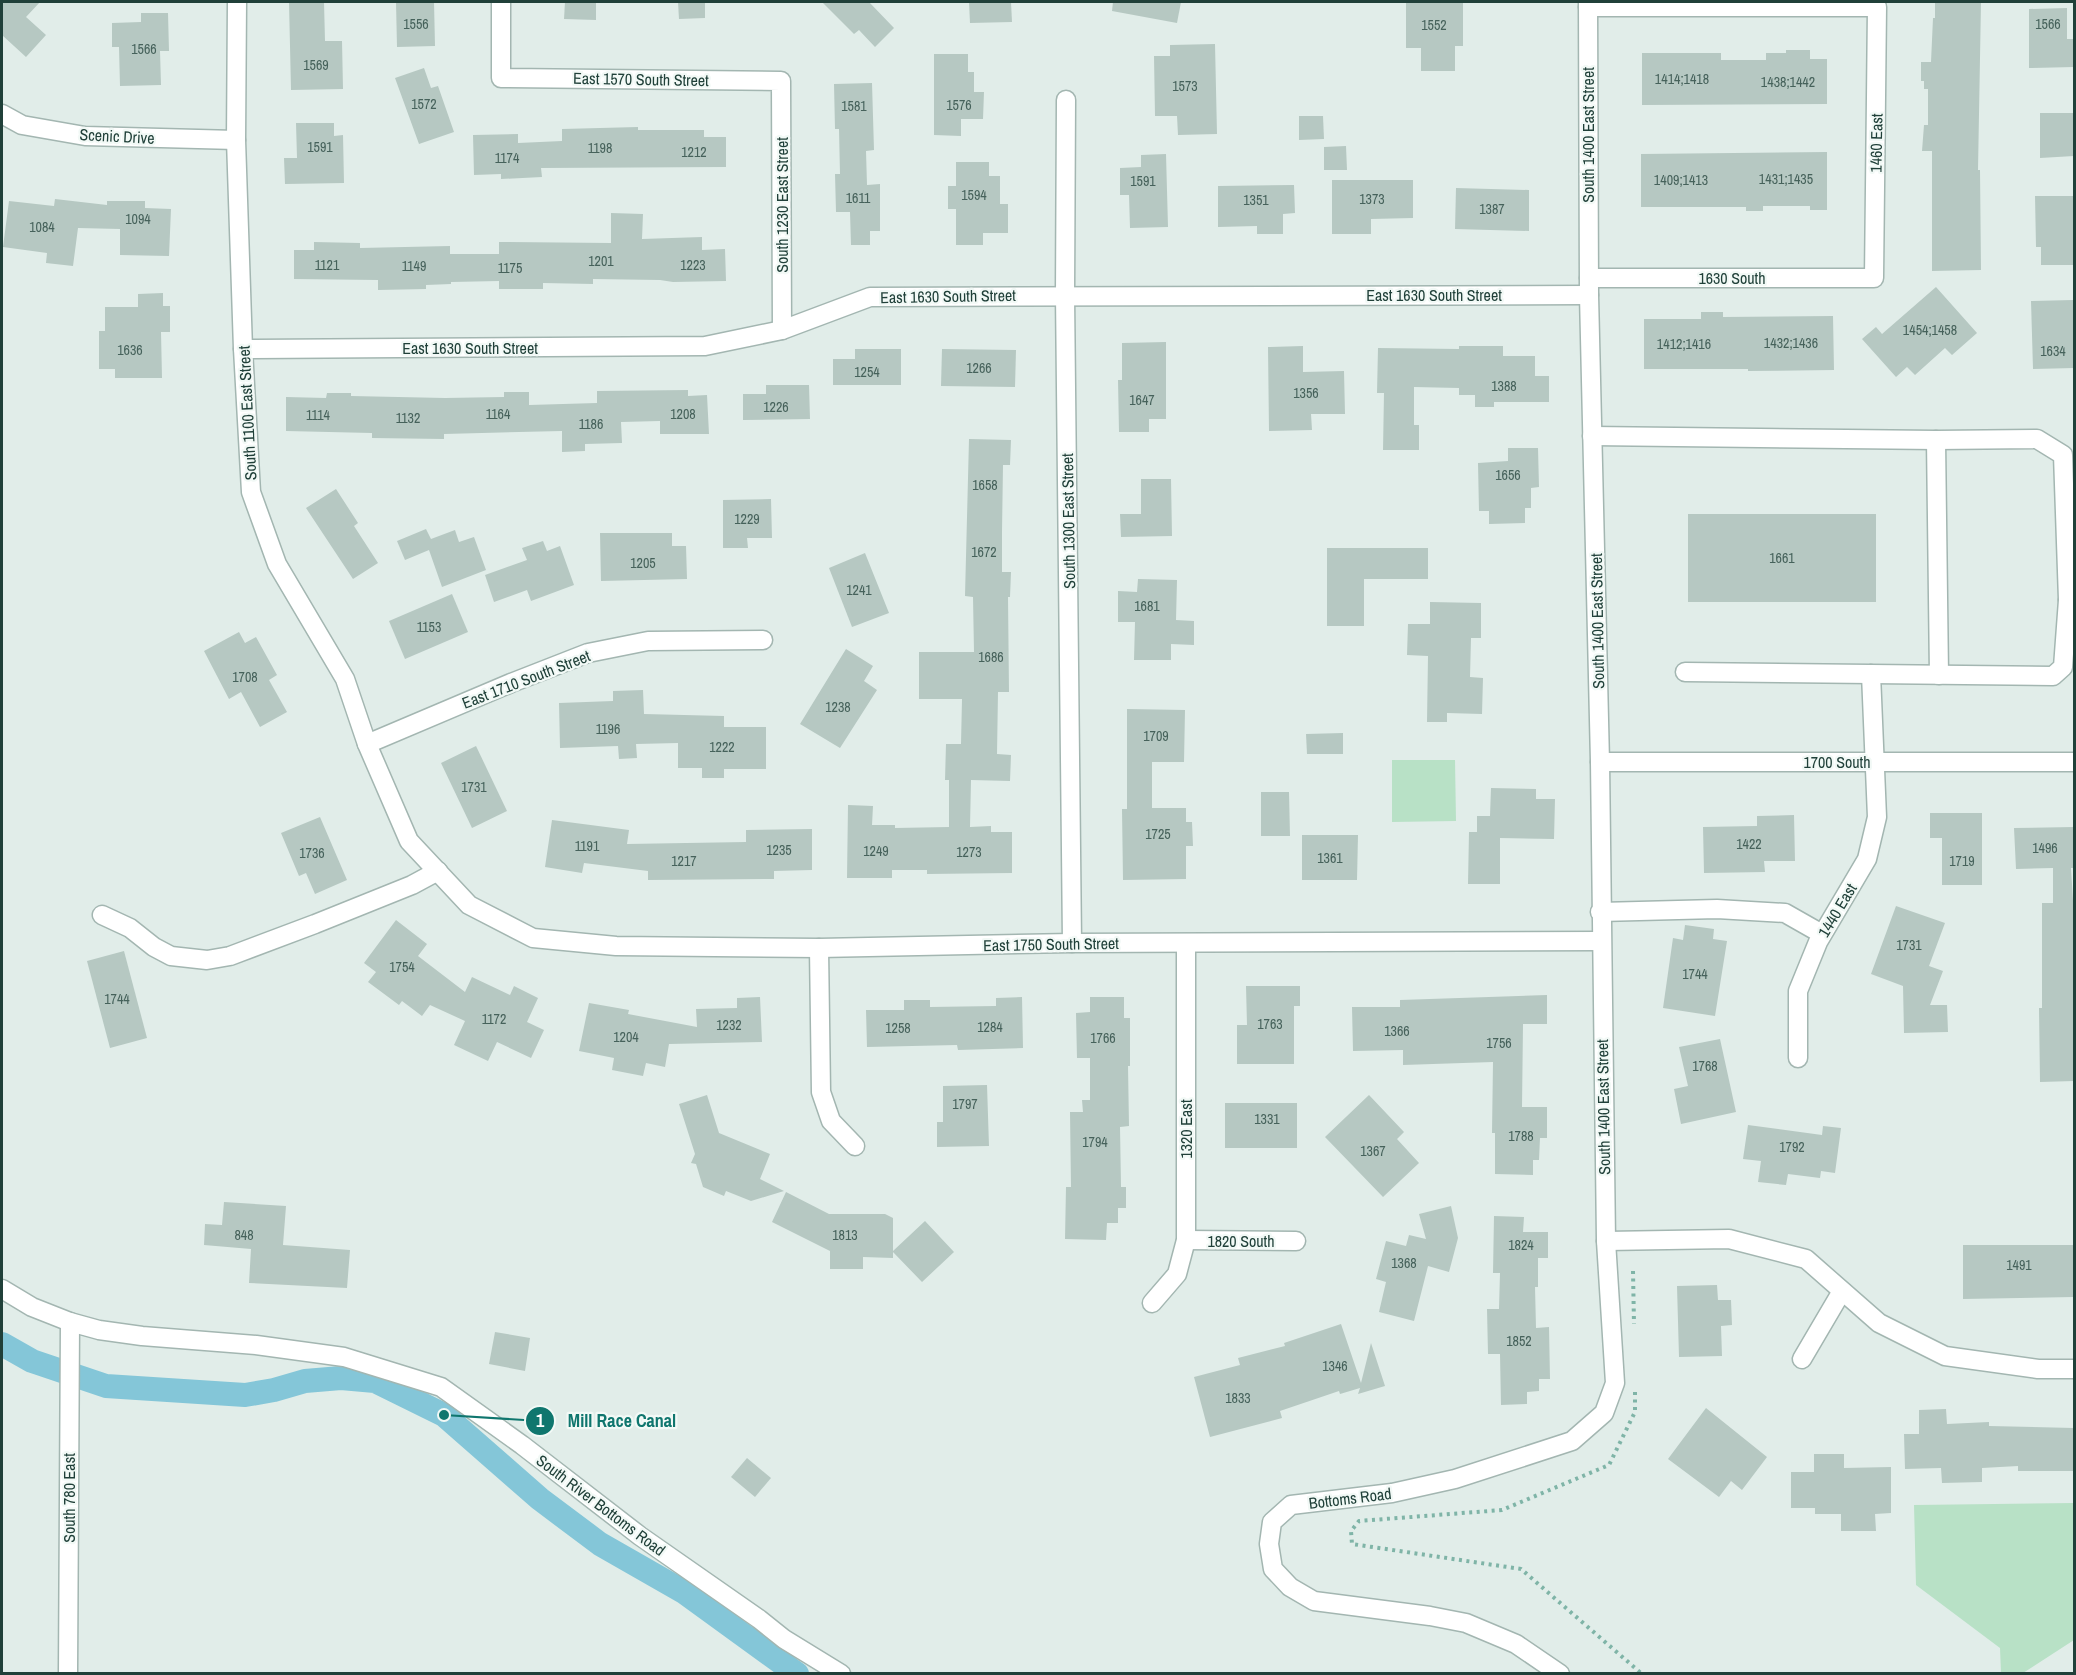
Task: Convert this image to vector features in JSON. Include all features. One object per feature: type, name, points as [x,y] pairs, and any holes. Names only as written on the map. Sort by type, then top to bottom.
[{"type":"street","name":"South 1100 East Street","points":[[237,2],[236,140],[243,349],[251,492],[277,564],[345,679],[368,744],[409,841],[469,905],[505,924]]},
{"type":"street","name":"East 1570 South Street","points":[[501,2],[501,78],[781,81]]},
{"type":"street","name":"1460 East","points":[[1588,4],[1877,7],[1874,278]]},
{"type":"street","name":"South 1400 East Street","points":[[1588,4],[1589,286],[1600,762],[1600,941],[1606,1241]]},
{"type":"street","name":"South 1230 East Street","points":[[781,81],[782,330]]},
{"type":"street","name":"South 1300 East Street","points":[[1066,100],[1065,295],[1072,943]]},
{"type":"street","name":"Scenic Drive","points":[[2,114],[22,124],[85,136],[236,140]]},
{"type":"street","name":"1630 South","points":[[1589,286],[1874,278]]},
{"type":"street","name":"East 1630 South Street","points":[[243,349],[705,346],[782,330],[870,297],[1589,286]]},
{"type":"street","points":[[1592,436],[2037,439],[2063,455],[2071,600],[2063,667],[2053,676],[1685,672]]},
{"type":"street","points":[[1936,440],[1939,675]]},
{"type":"street","name":"East 1710 South Street","points":[[368,744],[588,653],[648,640],[763,640]]},
{"type":"street","name":"1440 East","points":[[1798,1058],[1798,991],[1822,934],[1867,859],[1877,817],[1870,674]]},
{"type":"street","name":"1700 South","points":[[1600,762],[2074,762]]},
{"type":"street","points":[[102,915],[130,928],[154,947],[171,956],[207,960],[230,956],[315,924],[412,885],[438,871]]},
{"type":"street","points":[[1600,912],[1717,909],[1785,913],[1822,934]]},
{"type":"street","name":"East 1750 South Street","points":[[505,924],[533,939],[616,946],[819,948],[1072,943],[1600,941]]},
{"type":"street","name":"1320 East","points":[[1152,1303],[1177,1274],[1186,1240],[1186,944]]},
{"type":"street","points":[[819,948],[821,1092],[831,1121],[855,1146]]},
{"type":"street","points":[[1606,1241],[1730,1239],[1806,1259],[1879,1323],[1945,1356],[2038,1369],[2074,1369]]},
{"type":"street","name":"1820 South","points":[[1186,1240],[1296,1241]]},
{"type":"street","name":"Bottoms Road","points":[[1560,1674],[1516,1644],[1466,1623],[1314,1601],[1290,1587],[1273,1569],[1269,1544],[1272,1522],[1291,1505],[1392,1493],[1455,1479],[1572,1441],[1604,1413],[1615,1383],[1606,1241]]},
{"type":"street","name":"South River Bottoms Road","points":[[2,1289],[32,1307],[70,1322],[99,1330],[142,1336],[255,1345],[344,1357],[441,1387],[640,1536],[784,1639],[841,1674]]},
{"type":"street","points":[[1802,1359],[1842,1291]]},
{"type":"street","name":"South 780 East","points":[[68,1674],[70,1322]]},
{"type":"path","points":[[1633,1271],[1634,1330]]},
{"type":"path","points":[[1635,1388],[1635,1412],[1610,1465],[1502,1510],[1359,1521],[1351,1531],[1352,1544],[1521,1569],[1642,1674]]},
{"type":"green space","points":[[1392,760],[1455,760],[1456,821],[1392,822]]},
{"type":"green space","points":[[2074,1503],[2074,1640],[2023,1673],[2001,1673],[2000,1648],[1916,1585],[1914,1505]]},
{"type":"building","points":[[2,2],[40,2],[26,17],[46,35],[26,57],[2,35]]},
{"type":"building","points":[[289,2],[324,2],[325,41],[342,41],[343,89],[291,90]]},
{"type":"building","points":[[396,2],[434,2],[435,46],[397,47]]},
{"type":"building","points":[[565,2],[596,2],[596,20],[564,19]]},
{"type":"building","points":[[678,2],[705,2],[705,18],[679,19]]},
{"type":"building","points":[[822,2],[869,2],[894,28],[875,47],[859,30],[854,34]]},
{"type":"building","points":[[969,2],[1011,2],[1012,22],[970,23]]},
{"type":"building","points":[[1113,2],[1181,2],[1177,23],[1112,11]]},
{"type":"building","points":[[1406,2],[1463,2],[1463,46],[1455,46],[1455,71],[1421,71],[1421,48],[1406,48]]},
{"type":"building","points":[[1935,2],[1981,2],[1978,170],[1980,170],[1981,270],[1932,271],[1932,151],[1922,151],[1924,125],[1928,125],[1928,89],[1924,89],[1924,81],[1921,81],[1921,62],[1931,62]]},
{"type":"building","points":[[2067,8],[2067,39],[2074,39],[2074,67],[2029,68],[2029,9]]},
{"type":"building","points":[[141,13],[168,13],[169,51],[160,51],[161,85],[120,86],[119,47],[112,47],[112,23],[141,22]]},
{"type":"building","points":[[1215,44],[1217,134],[1178,135],[1177,116],[1155,116],[1154,56],[1170,56],[1170,45]]},
{"type":"building","points":[[1786,50],[1810,50],[1810,59],[1827,59],[1827,104],[1642,105],[1642,53],[1721,53],[1721,60],[1766,60],[1766,53],[1786,53]]},
{"type":"building","points":[[934,54],[968,54],[968,72],[974,72],[974,92],[984,92],[983,119],[961,119],[961,136],[934,135]]},
{"type":"building","points":[[424,68],[431,88],[438,86],[454,132],[419,144],[395,78]]},
{"type":"building","points":[[872,83],[874,150],[866,151],[867,185],[880,184],[880,231],[870,231],[870,245],[851,245],[850,212],[836,212],[835,174],[840,174],[839,129],[835,129],[834,84]]},
{"type":"building","points":[[2040,113],[2074,113],[2074,156],[2040,158]]},
{"type":"building","points":[[1299,116],[1323,116],[1324,139],[1299,140]]},
{"type":"building","points":[[296,123],[334,123],[334,136],[343,135],[344,183],[285,184],[284,158],[297,158]]},
{"type":"building","points":[[638,127],[638,130],[704,130],[704,137],[726,137],[726,167],[541,168],[542,177],[501,179],[501,174],[474,175],[473,135],[518,134],[518,143],[562,141],[562,129]]},
{"type":"building","points":[[1346,146],[1347,170],[1324,170],[1324,147]]},
{"type":"building","points":[[1827,152],[1827,210],[1810,210],[1810,206],[1763,206],[1763,211],[1746,211],[1746,207],[1641,207],[1641,154]]},
{"type":"building","points":[[1166,154],[1168,227],[1130,228],[1129,195],[1120,195],[1120,168],[1141,167],[1141,155]]},
{"type":"building","points":[[956,162],[989,162],[989,176],[1000,176],[1000,204],[1008,204],[1008,233],[983,233],[983,245],[956,245],[956,209],[948,209],[948,186],[956,186]]},
{"type":"building","points":[[1332,180],[1413,180],[1413,218],[1371,219],[1371,234],[1332,234]]},
{"type":"building","points":[[1294,185],[1295,213],[1283,214],[1283,234],[1257,234],[1257,226],[1218,227],[1218,186]]},
{"type":"building","points":[[1456,188],[1529,190],[1529,231],[1455,229]]},
{"type":"building","points":[[2035,196],[2073,196],[2074,265],[2041,265],[2041,247],[2036,247]]},
{"type":"building","points":[[55,199],[107,205],[107,201],[145,201],[145,208],[171,209],[169,256],[120,255],[120,229],[78,228],[73,266],[46,263],[47,253],[3,247],[9,201],[54,206]]},
{"type":"building","points":[[611,213],[643,214],[642,239],[702,237],[702,250],[725,249],[726,281],[593,279],[593,284],[543,283],[543,289],[499,289],[499,281],[451,282],[451,284],[426,285],[426,289],[378,290],[378,280],[294,279],[294,250],[314,250],[314,242],[360,243],[360,248],[450,246],[450,254],[499,254],[499,242],[611,243]]},
{"type":"building","points":[[1936,287],[1977,333],[1952,355],[1945,348],[1915,375],[1907,367],[1896,377],[1862,339],[1876,327],[1882,334]]},
{"type":"building","points":[[163,293],[163,306],[170,306],[170,332],[161,332],[162,378],[115,378],[115,369],[99,369],[99,331],[105,331],[105,307],[138,307],[138,294]]},
{"type":"building","points":[[2073,300],[2074,368],[2033,369],[2031,301]]},
{"type":"building","points":[[1701,312],[1723,312],[1723,317],[1833,316],[1834,370],[1644,369],[1644,319],[1701,319]]},
{"type":"building","points":[[1166,342],[1166,419],[1149,419],[1149,432],[1119,432],[1118,380],[1122,380],[1122,343]]},
{"type":"building","points":[[1303,346],[1303,372],[1344,371],[1345,414],[1311,414],[1312,430],[1269,431],[1268,347]]},
{"type":"building","points":[[1459,346],[1503,346],[1503,356],[1535,356],[1535,376],[1549,376],[1549,402],[1494,402],[1494,407],[1475,407],[1475,395],[1459,395],[1459,388],[1414,387],[1414,425],[1419,425],[1419,450],[1383,450],[1384,393],[1377,393],[1378,348],[1459,349]]},
{"type":"building","points":[[855,349],[901,349],[901,385],[833,385],[833,359],[855,359]]},
{"type":"building","points":[[942,349],[1016,350],[1015,387],[941,386]]},
{"type":"building","points":[[766,385],[809,385],[810,419],[743,420],[743,394],[766,394]]},
{"type":"building","points":[[688,390],[688,396],[707,395],[709,434],[660,434],[660,421],[621,422],[622,443],[585,444],[585,451],[562,452],[562,431],[444,434],[444,439],[372,438],[372,433],[286,431],[286,397],[326,398],[327,393],[351,393],[351,396],[504,397],[504,392],[529,392],[529,405],[597,403],[597,391]]},
{"type":"building","points":[[969,439],[1011,440],[1010,465],[1003,465],[1002,532],[1002,572],[1011,572],[1010,597],[1008,597],[1009,692],[998,692],[997,754],[1011,755],[1010,781],[971,780],[970,827],[991,826],[991,832],[1012,832],[1012,873],[927,874],[927,870],[892,870],[892,878],[847,878],[848,805],[873,806],[872,825],[895,825],[895,828],[949,827],[949,780],[945,780],[946,744],[961,744],[962,699],[919,699],[919,652],[974,652],[973,597],[965,596]]},
{"type":"building","points":[[1508,448],[1538,448],[1539,487],[1531,488],[1531,508],[1525,508],[1525,523],[1489,524],[1489,511],[1479,511],[1478,463],[1508,461]]},
{"type":"building","points":[[1141,479],[1171,479],[1172,536],[1121,537],[1120,514],[1141,514]]},
{"type":"building","points":[[336,489],[358,523],[354,526],[378,563],[353,579],[306,508]]},
{"type":"building","points":[[771,499],[772,538],[747,538],[748,548],[723,548],[723,500]]},
{"type":"building","points":[[1688,514],[1876,514],[1876,602],[1688,602]]},
{"type":"building","points":[[426,529],[431,539],[455,530],[459,542],[474,537],[486,570],[442,587],[429,550],[405,560],[397,541]]},
{"type":"building","points":[[600,533],[672,533],[672,546],[686,546],[687,579],[601,581]]},
{"type":"building","points":[[543,541],[547,551],[560,546],[574,585],[531,601],[527,590],[494,602],[485,575],[527,560],[522,548]]},
{"type":"building","points":[[1327,548],[1428,548],[1428,579],[1364,579],[1364,626],[1327,626]]},
{"type":"building","points":[[865,553],[889,613],[852,627],[829,568]]},
{"type":"building","points":[[1138,579],[1177,580],[1176,620],[1194,621],[1194,645],[1171,644],[1171,660],[1134,660],[1135,622],[1118,622],[1118,591],[1137,592]]},
{"type":"building","points":[[452,594],[468,632],[405,659],[389,621]]},
{"type":"building","points":[[1430,602],[1481,603],[1481,638],[1471,638],[1470,677],[1483,678],[1482,714],[1447,713],[1447,722],[1427,722],[1428,656],[1407,655],[1408,624],[1430,624]]},
{"type":"building","points":[[239,632],[245,643],[256,637],[277,675],[269,680],[287,712],[260,727],[241,692],[229,699],[204,651]]},
{"type":"building","points":[[846,649],[873,666],[864,681],[877,690],[840,748],[800,724]]},
{"type":"building","points":[[643,690],[644,714],[724,716],[724,727],[766,727],[766,769],[724,769],[724,778],[702,778],[702,768],[678,768],[678,743],[636,744],[637,758],[619,759],[618,746],[560,748],[559,703],[613,701],[613,691]]},
{"type":"building","points":[[1127,709],[1185,710],[1184,762],[1152,762],[1152,808],[1186,808],[1186,822],[1192,822],[1193,846],[1186,846],[1186,879],[1123,880],[1122,809],[1127,809]]},
{"type":"building","points":[[1343,733],[1343,754],[1307,754],[1306,734]]},
{"type":"building","points":[[476,746],[507,811],[472,828],[441,763]]},
{"type":"building","points":[[1491,788],[1536,789],[1536,799],[1555,799],[1554,839],[1500,838],[1500,884],[1468,884],[1469,832],[1477,832],[1477,816],[1490,816]]},
{"type":"building","points":[[1261,792],[1289,792],[1290,836],[1261,836]]},
{"type":"building","points":[[1930,813],[1982,813],[1982,885],[1942,885],[1942,838],[1930,838]]},
{"type":"building","points":[[1794,815],[1795,861],[1764,861],[1765,872],[1704,873],[1703,827],[1757,826],[1757,816]]},
{"type":"building","points":[[320,817],[347,880],[315,894],[306,873],[299,876],[281,833]]},
{"type":"building","points":[[552,820],[629,830],[627,844],[746,842],[746,830],[812,829],[812,870],[774,871],[774,879],[648,880],[648,871],[584,863],[582,873],[545,867]]},
{"type":"building","points":[[2074,827],[2074,868],[2071,868],[2074,917],[2074,1081],[2040,1082],[2039,1008],[2042,1008],[2042,903],[2053,903],[2053,868],[2016,869],[2014,828]]},
{"type":"building","points":[[1302,835],[1358,835],[1357,880],[1302,880]]},
{"type":"building","points":[[1896,906],[1945,923],[1929,966],[1943,971],[1930,1005],[1947,1005],[1948,1032],[1904,1033],[1903,986],[1871,974]]},
{"type":"building","points":[[396,920],[427,944],[418,956],[465,992],[472,977],[510,995],[514,986],[538,998],[527,1022],[544,1030],[531,1058],[497,1042],[488,1061],[454,1045],[465,1021],[430,1005],[422,1016],[402,1001],[399,1005],[368,982],[376,972],[364,963]]},
{"type":"building","points":[[1685,925],[1714,929],[1713,939],[1727,941],[1715,1016],[1663,1008],[1673,938],[1683,940]]},
{"type":"building","points":[[124,951],[147,1038],[110,1048],[87,961]]},
{"type":"building","points":[[1246,986],[1300,986],[1300,1006],[1294,1006],[1294,1064],[1237,1064],[1237,1025],[1247,1025]]},
{"type":"building","points":[[1547,995],[1547,1024],[1523,1024],[1522,1107],[1547,1107],[1547,1138],[1540,1138],[1539,1160],[1533,1160],[1533,1175],[1495,1174],[1495,1133],[1492,1133],[1493,1062],[1403,1065],[1403,1050],[1353,1051],[1352,1007],[1400,1007],[1400,1000]]},
{"type":"building","points":[[760,997],[762,1042],[669,1044],[665,1067],[646,1063],[643,1076],[612,1070],[614,1058],[579,1051],[589,1003],[629,1010],[628,1014],[697,1027],[696,1009],[737,1008],[737,998]]},
{"type":"building","points":[[1022,997],[1023,1048],[958,1050],[957,1045],[867,1047],[866,1010],[904,1010],[904,1000],[930,1000],[930,1007],[996,1006],[996,998]]},
{"type":"building","points":[[1090,997],[1124,997],[1124,1018],[1130,1018],[1129,1126],[1120,1127],[1121,1187],[1126,1187],[1126,1208],[1118,1208],[1118,1223],[1107,1223],[1106,1240],[1065,1239],[1066,1187],[1071,1187],[1070,1112],[1083,1112],[1082,1100],[1090,1100],[1090,1058],[1077,1058],[1076,1013],[1090,1012]]},
{"type":"building","points":[[1720,1039],[1736,1112],[1681,1124],[1674,1089],[1688,1086],[1679,1047]]},
{"type":"building","points":[[987,1085],[989,1146],[937,1147],[937,1122],[943,1122],[943,1086]]},
{"type":"building","points":[[707,1095],[719,1133],[770,1154],[760,1179],[784,1191],[751,1201],[726,1191],[724,1196],[703,1187],[696,1164],[691,1163],[695,1154],[679,1104]]},
{"type":"building","points":[[1369,1095],[1404,1132],[1397,1139],[1419,1163],[1383,1197],[1325,1137]]},
{"type":"building","points":[[1225,1103],[1297,1103],[1297,1148],[1225,1148]]},
{"type":"building","points":[[1748,1125],[1822,1135],[1823,1126],[1841,1128],[1835,1173],[1821,1171],[1820,1178],[1788,1174],[1786,1185],[1758,1182],[1761,1161],[1743,1159]]},
{"type":"building","points":[[786,1192],[829,1214],[885,1214],[893,1218],[893,1251],[925,1221],[954,1252],[922,1282],[893,1252],[893,1258],[863,1257],[863,1269],[830,1269],[830,1251],[772,1222]]},
{"type":"building","points":[[224,1202],[286,1206],[283,1245],[350,1250],[347,1288],[249,1283],[251,1249],[204,1245],[205,1224],[222,1225]]},
{"type":"building","points":[[1451,1206],[1458,1238],[1449,1272],[1428,1266],[1414,1321],[1379,1312],[1386,1282],[1376,1279],[1386,1241],[1406,1246],[1409,1235],[1426,1239],[1419,1214]]},
{"type":"building","points":[[1494,1216],[1524,1217],[1523,1232],[1548,1232],[1548,1258],[1538,1258],[1538,1287],[1535,1287],[1536,1328],[1549,1327],[1550,1379],[1539,1379],[1539,1391],[1527,1392],[1527,1404],[1501,1405],[1500,1354],[1488,1354],[1487,1309],[1499,1309],[1500,1273],[1493,1273]]},
{"type":"building","points":[[1963,1245],[2074,1245],[2074,1297],[1963,1299]]},
{"type":"building","points":[[1717,1285],[1718,1300],[1731,1300],[1732,1325],[1721,1326],[1722,1356],[1679,1357],[1677,1286]]},
{"type":"building","points":[[1341,1324],[1361,1383],[1371,1343],[1385,1386],[1358,1394],[1360,1388],[1340,1394],[1339,1391],[1280,1411],[1282,1418],[1210,1437],[1194,1377],[1240,1365],[1238,1358],[1285,1346],[1284,1343]]},
{"type":"building","points":[[495,1332],[530,1338],[525,1371],[489,1364]]},
{"type":"building","points":[[1706,1408],[1767,1457],[1742,1490],[1731,1481],[1719,1497],[1668,1459]]},
{"type":"building","points":[[1946,1409],[1947,1424],[1989,1422],[1989,1426],[2074,1428],[2074,1471],[2018,1471],[2018,1466],[1982,1468],[1982,1482],[1942,1483],[1941,1468],[1905,1469],[1904,1434],[1919,1434],[1919,1410]]},
{"type":"building","points":[[1814,1454],[1844,1454],[1844,1468],[1891,1467],[1891,1513],[1875,1514],[1876,1531],[1841,1531],[1841,1514],[1815,1514],[1815,1508],[1791,1508],[1791,1472],[1814,1472]]},
{"type":"building","points":[[747,1458],[771,1478],[755,1497],[731,1477]]},
{"type":"waterway","points":[[2,1344],[32,1361],[106,1386],[245,1395],[305,1381],[341,1378],[375,1381],[444,1415],[540,1499],[600,1544],[684,1592],[797,1674]]},
{"type":"place","name":"Mill Race Canal","points":[[444,1415]]}]
